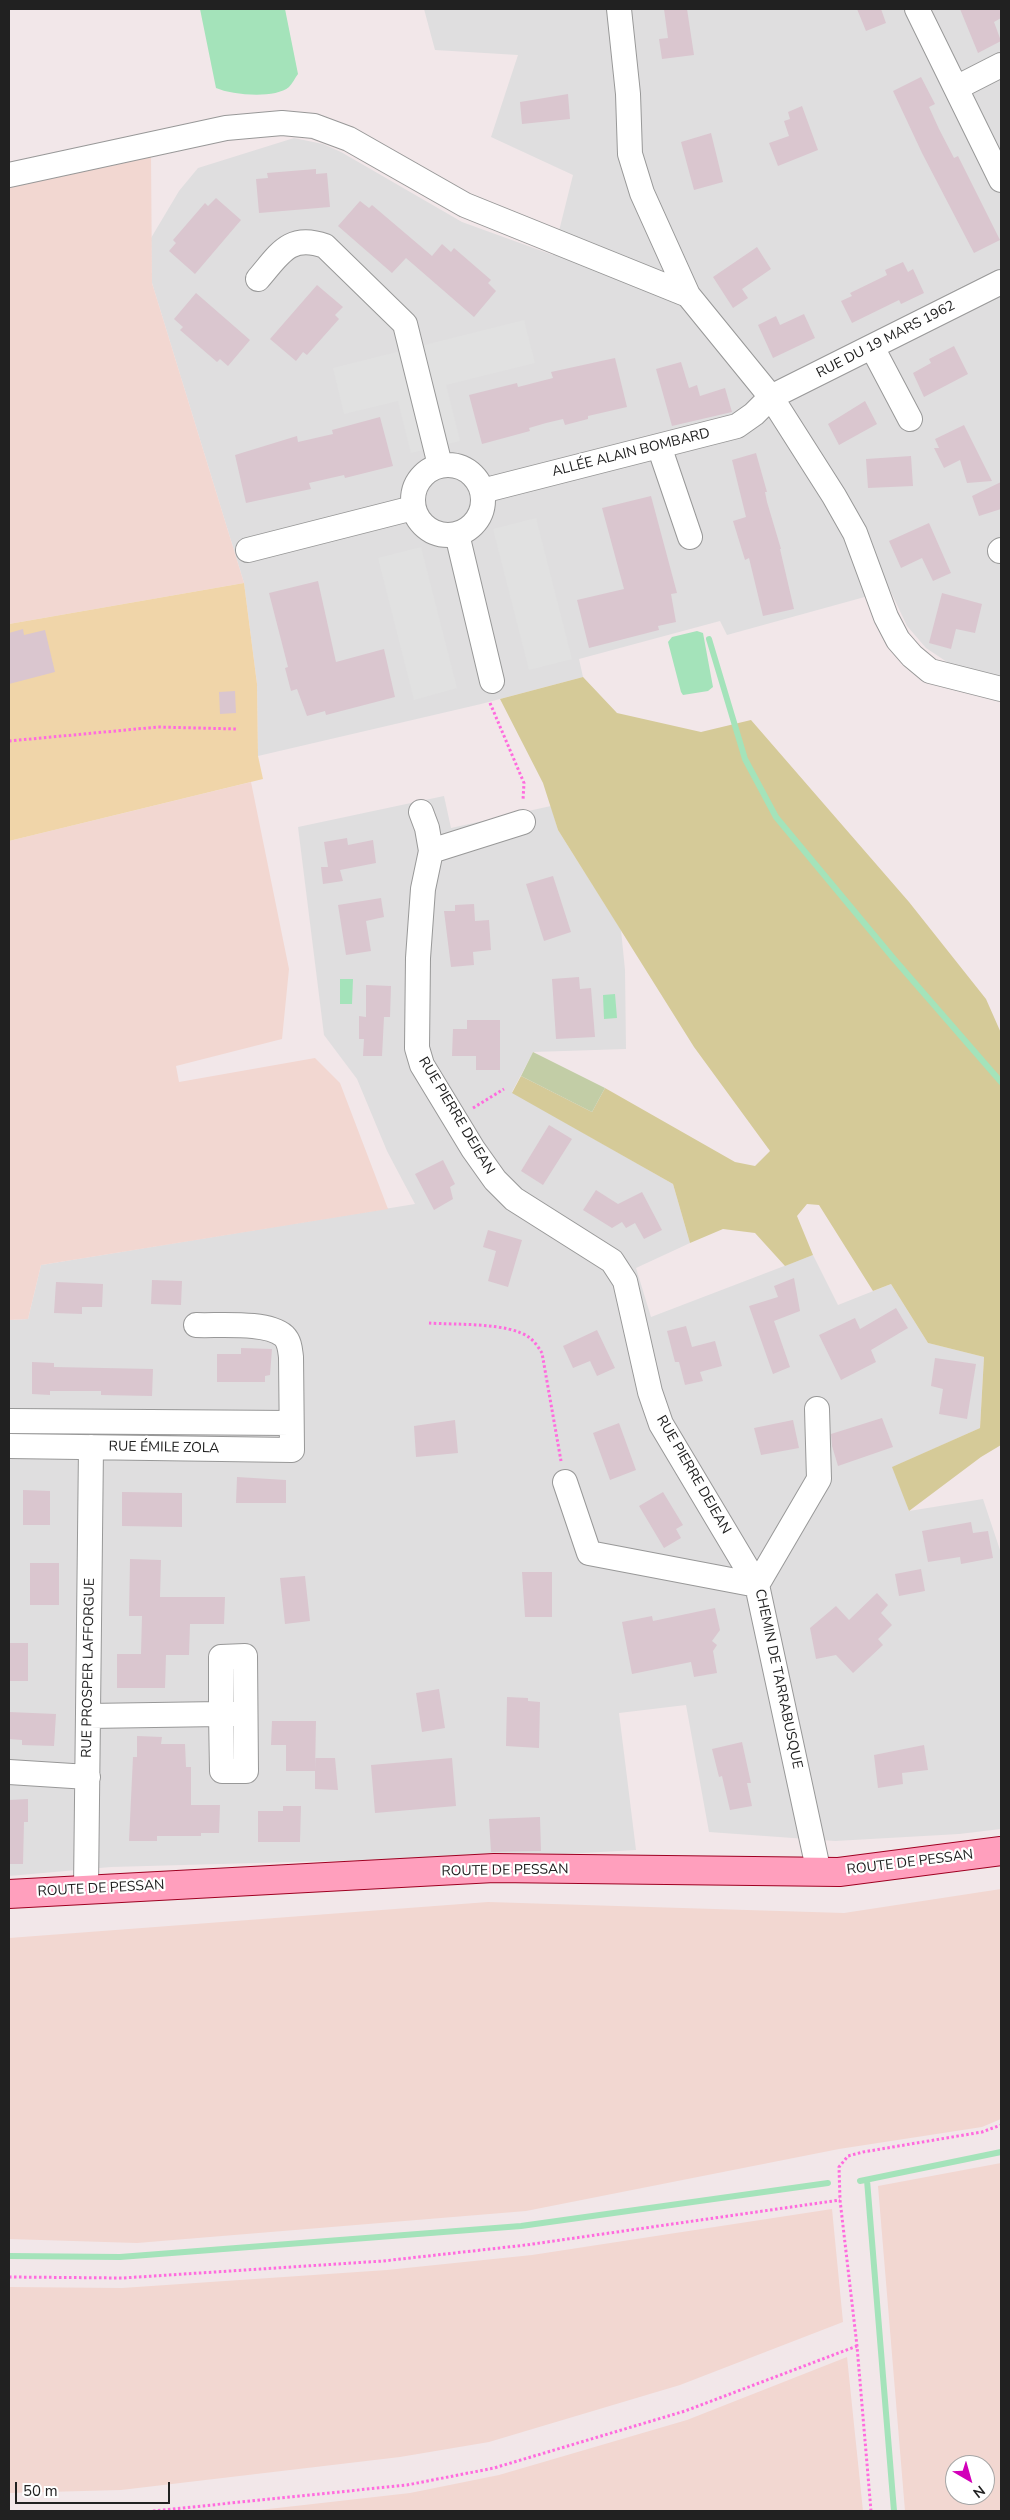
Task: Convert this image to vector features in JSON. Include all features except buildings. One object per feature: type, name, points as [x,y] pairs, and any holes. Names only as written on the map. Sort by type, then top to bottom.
[{"type":"main road","name":"ROUTE DE PESSAN","points":[[9,1894],[494,1868],[819,1873],[861,1870],[1001,1851]]},
{"type":"street","points":[[619,9],[628,94],[630,154],[642,193],[688,296],[771,397],[855,532],[886,617],[898,640],[912,656],[930,671],[1001,689]]},
{"type":"street","points":[[916,9],[1001,180]]},
{"type":"street","points":[[956,88],[1001,64]]},
{"type":"street","points":[[9,175],[226,128],[282,123],[314,126],[349,139],[466,205],[688,296]]},
{"type":"street","points":[[258,279],[281,252],[296,242],[310,241],[325,246],[405,324],[440,465]]},
{"type":"street","name":"RUE DU 19 MARS 1962","points":[[771,397],[1001,282]]},
{"type":"street","points":[[872,346],[910,419]]},
{"type":"street","name":"ALLÉE ALAIN BOMBARD","points":[[482,491],[737,426],[754,414],[771,397]]},
{"type":"street","points":[[660,446],[690,537]]},
{"type":"street","points":[[453,464],[466,469],[476,478],[482,491],[483,504],[478,518],[469,528],[457,534],[443,535],[429,530],[419,521],[413,508],[412,494],[417,481],[427,471],[440,465],[453,464]]},
{"type":"street","points":[[248,550],[413,508]]},
{"type":"street","points":[[457,534],[492,680]]},
{"type":"street","name":"RUE PIERRE DEJEAN","points":[[421,812],[427,828],[431,851],[423,888],[418,958],[417,1048],[422,1065],[495,1180],[514,1199],[612,1261],[620,1272],[624,1281],[650,1392],[661,1424],[757,1585]]},
{"type":"street","points":[[431,851],[523,822]]},
{"type":"street","points":[[9,1421],[291,1423],[291,1358],[290,1345],[285,1337],[274,1330],[260,1328],[196,1325]]},
{"type":"street","name":"CHEMIN DE TARRABUSQUE","points":[[818,1409],[819,1479],[757,1585],[819,1873]]},
{"type":"street","name":"RUE ÉMILE ZOLA","points":[[9,1446],[292,1450],[291,1423]]},
{"type":"street","name":"RUE PROSPER LAFFORGUE","points":[[86,1889],[91,1447]]},
{"type":"street","points":[[565,1482],[589,1554],[757,1585]]},
{"type":"street","points":[[245,1656],[246,1771],[222,1771],[221,1714],[221,1657],[245,1656]]},
{"type":"street","points":[[88,1716],[245,1714]]},
{"type":"street","points":[[9,1772],[88,1777]]},
{"type":"path","points":[[492,680],[489,701],[524,783],[523,822]]},
{"type":"path","points":[[9,741],[158,727],[236,729]]},
{"type":"path","points":[[455,1119],[504,1090]]},
{"type":"path","points":[[430,1323],[508,1328],[528,1337],[537,1346],[542,1353],[565,1482]]},
{"type":"path","points":[[871,2511],[857,2346],[840,2200],[839,2167],[848,2156],[863,2152],[982,2132],[1001,2125]]},
{"type":"path","points":[[9,2277],[124,2278],[384,2261],[526,2245],[840,2200]]},
{"type":"path","points":[[153,2511],[407,2484],[494,2468],[685,2412],[857,2346]]},
{"type":"shaded area","points":[[200,9],[285,9],[298,74],[290,86],[274,93],[253,95],[216,88]]},
{"type":"shaded area","points":[[424,9],[1001,9],[1001,677],[950,664],[926,648],[907,626],[890,590],[727,635],[720,621],[579,659],[583,677],[481,704],[258,756],[257,684],[244,583],[152,283],[151,238],[179,191],[198,168],[294,138],[323,144],[341,152],[462,222],[553,255],[573,175],[491,137],[518,55],[435,50]]},
{"type":"shaded area","points":[[151,155],[152,283],[244,583],[9,624],[9,184]]},
{"type":"shaded area","points":[[524,320],[535,363],[446,385],[460,441],[411,453],[398,401],[344,414],[333,368]]},
{"type":"shaded area","points":[[536,518],[572,659],[529,670],[493,529]]},
{"type":"shaded area","points":[[421,547],[457,688],[414,700],[378,558]]},
{"type":"shaded area","points":[[244,583],[257,684],[258,756],[263,779],[9,841],[9,624]]},
{"type":"shaded area","points":[[697,631],[703,633],[713,687],[708,691],[683,695],[668,642],[672,637]]},
{"type":"shaded area","points":[[583,677],[617,713],[701,732],[751,720],[909,902],[986,999],[1001,1033],[1001,1445],[981,1457],[909,1511],[892,1467],[980,1428],[984,1357],[928,1343],[891,1284],[873,1291],[819,1205],[807,1204],[797,1216],[813,1255],[785,1266],[755,1233],[723,1229],[690,1243],[673,1184],[512,1093],[521,1076],[592,1112],[605,1088],[735,1162],[755,1166],[770,1151],[694,1047],[558,830],[543,783],[500,699]]},
{"type":"shaded area","points":[[251,782],[289,969],[282,1039],[176,1066],[179,1082],[315,1058],[340,1083],[388,1209],[41,1265],[28,1319],[9,1320],[9,841]]},
{"type":"shaded area","points":[[444,796],[451,828],[551,806],[558,830],[621,930],[625,970],[626,1049],[533,1052],[512,1092],[673,1184],[690,1243],[636,1268],[651,1317],[813,1255],[838,1305],[891,1284],[928,1343],[984,1357],[980,1428],[893,1467],[909,1511],[983,1499],[1001,1553],[1001,1829],[959,1834],[835,1841],[709,1832],[686,1705],[619,1713],[636,1850],[548,1855],[111,1867],[9,1876],[9,1320],[28,1319],[41,1265],[415,1204],[387,1151],[357,1079],[324,1035],[298,827]]},
{"type":"shaded area","points":[[340,979],[353,979],[352,1004],[340,1004]]},
{"type":"shaded area","points":[[615,994],[617,1018],[604,1019],[603,995]]},
{"type":"shaded area","points":[[533,1052],[605,1088],[592,1112],[521,1076]]},
{"type":"shaded area","points":[[1001,1889],[1001,2119],[982,2127],[839,2149],[526,2211],[137,2243],[9,2239],[9,1938],[488,1902],[844,1913]]},
{"type":"shaded area","points":[[1001,2163],[1001,2511],[905,2511],[878,2186]]},
{"type":"shaded area","points":[[832,2209],[843,2322],[680,2385],[489,2442],[400,2457],[121,2490],[9,2493],[9,2287],[122,2288],[387,2270],[532,2255]]},
{"type":"shaded area","points":[[847,2357],[863,2511],[251,2511],[410,2493],[499,2475],[687,2420]]},
{"type":"waterway","points":[[709,639],[745,759],[776,817],[894,959],[1001,1082]]},
{"type":"waterway","points":[[860,2181],[1001,2152]]},
{"type":"waterway","points":[[867,2180],[894,2511]]},
{"type":"waterway","points":[[9,2256],[120,2257],[521,2226],[828,2183]]}]
